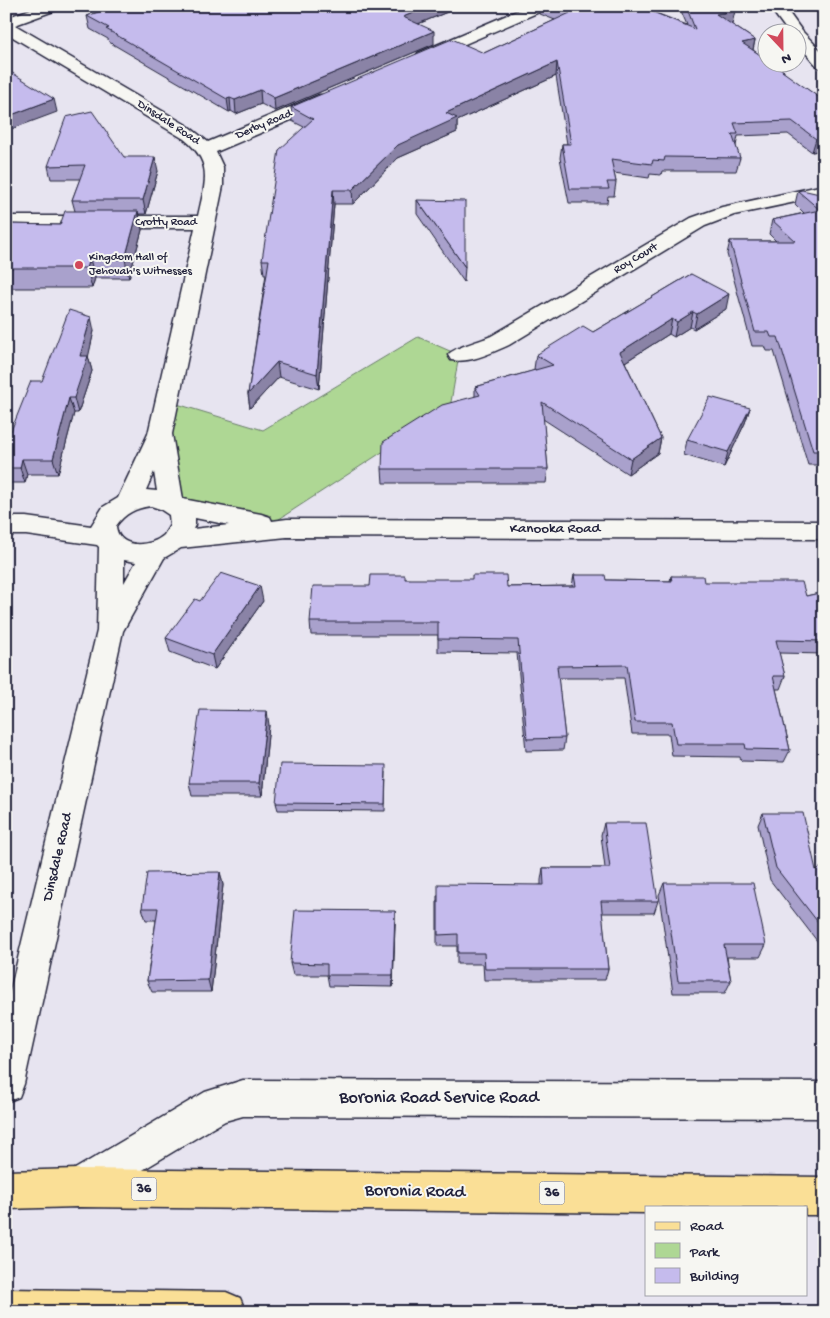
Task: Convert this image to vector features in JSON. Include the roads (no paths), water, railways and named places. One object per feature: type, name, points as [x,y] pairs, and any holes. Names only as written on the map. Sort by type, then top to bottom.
[{"type":"main road","name":"Boronia Road","points":[[6,1190],[78,1188],[824,1196]]},
{"type":"main road","points":[[6,1309],[226,1312]]},
{"type":"street","points":[[6,24],[54,6]]},
{"type":"street","points":[[414,61],[542,6]]},
{"type":"street","points":[[776,6],[787,22]]},
{"type":"street","name":"Dinsdale Road","points":[[6,24],[182,130],[207,149],[211,157],[215,176],[160,434],[113,525],[110,631],[6,1084]]},
{"type":"street","points":[[808,47],[824,64]]},
{"type":"street","name":"Derby Road","points":[[207,149],[341,92]]},
{"type":"street","name":"Roy Court","points":[[459,355],[486,347],[500,340],[698,222],[729,212],[824,190]]},
{"type":"street","name":"Crotty Road","points":[[6,222],[205,222]]},
{"type":"street","name":"Dinsdale Road","points":[[110,631],[165,546],[184,525],[180,511],[173,504],[160,434]]},
{"type":"street","name":"Kanooka Road","points":[[287,528],[151,498],[113,525],[131,554],[165,546],[287,528],[824,530]]},
{"type":"street","points":[[16,526],[113,525]]},
{"type":"street","name":"Boronia Road Service Road","points":[[78,1188],[218,1105],[243,1098],[824,1100]]},
{"type":"place","name":"Kingdom Hall of Jehovah's Witnesses","points":[[79,265]]}]
